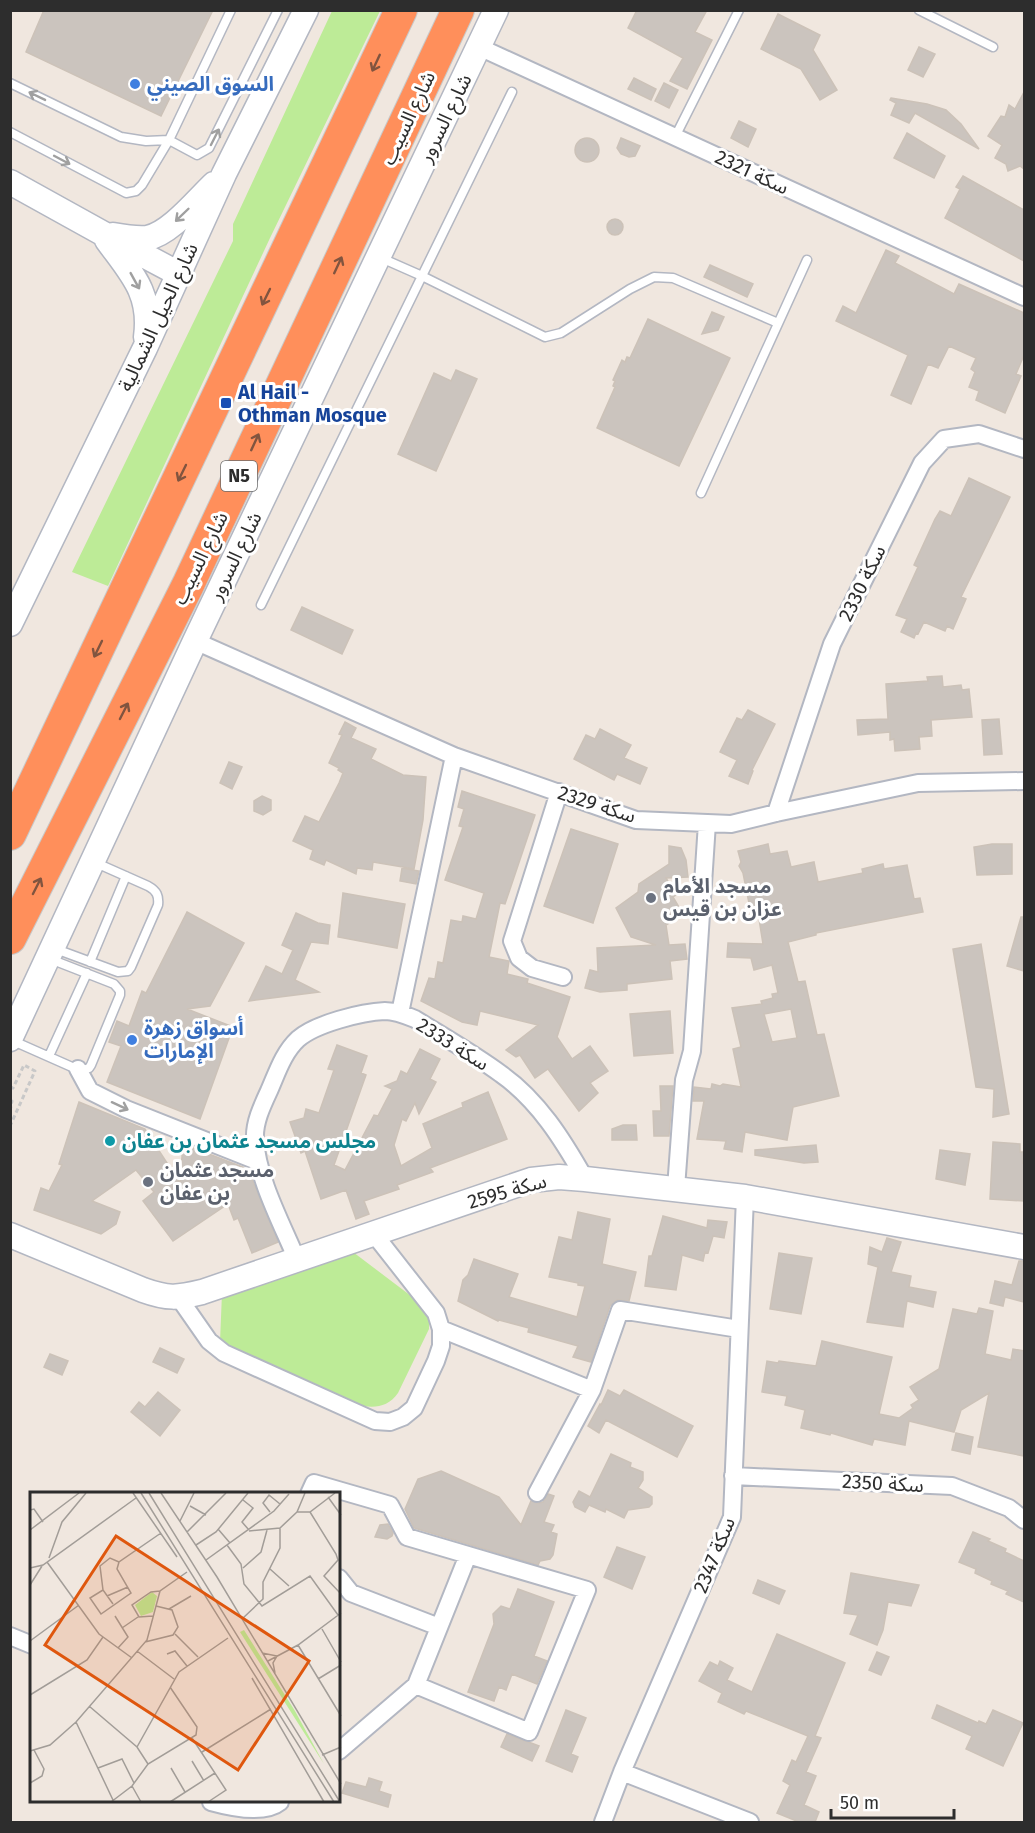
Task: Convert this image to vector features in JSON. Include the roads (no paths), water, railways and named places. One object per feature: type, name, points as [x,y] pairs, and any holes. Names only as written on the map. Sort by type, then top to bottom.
[{"type":"highway","points":[[10,834],[401,10]]},
{"type":"highway","name":"شارع السيب","points":[[10,938],[188,585],[458,10]]},
{"type":"street","name":"شارع الحيل الشمالية","points":[[10,624],[145,348],[224,174],[306,10]]},
{"type":"street","name":"شارع السرور","points":[[10,1039],[195,641],[496,10]]},
{"type":"street","name":"سكة 2321","points":[[479,46],[1024,297]]},
{"type":"street","points":[[102,233],[149,238],[165,231],[224,174]]},
{"type":"street","points":[[10,182],[179,274]]},
{"type":"street","points":[[102,233],[136,279],[146,304],[148,320],[145,348]]},
{"type":"street","name":"سكة 2330","points":[[776,813],[832,644],[922,463],[944,440],[979,434],[1023,444]]},
{"type":"street","name":"سكة 2329","points":[[195,641],[454,756],[636,820],[731,824],[918,783],[1024,781]]},
{"type":"street","points":[[400,1013],[454,756]]},
{"type":"street","points":[[559,792],[512,941],[519,958],[532,968],[564,977]]},
{"type":"street","points":[[676,1188],[684,1080],[692,1051],[707,823]]},
{"type":"street","name":"سكة 2333","points":[[297,1260],[257,1161],[255,1136],[260,1112],[285,1055],[299,1039],[316,1027],[337,1021],[372,1012],[386,1011],[416,1019],[503,1075],[549,1123],[568,1149],[585,1179]]},
{"type":"street","points":[[78,1069],[90,1091],[126,1109],[257,1161]]},
{"type":"street","name":"سكة 2595","points":[[10,1234],[144,1290],[161,1296],[179,1298],[531,1180],[559,1177],[745,1197],[1024,1247]]},
{"type":"street","name":"سكة 2347","points":[[603,1822],[622,1772],[732,1517],[745,1197]]},
{"type":"street","points":[[179,1298],[209,1341],[224,1353],[375,1421],[390,1422],[403,1417],[414,1407],[436,1361],[441,1346],[441,1329],[436,1313],[374,1234]]},
{"type":"street","points":[[537,1493],[592,1390],[620,1310],[739,1329]]},
{"type":"street","points":[[441,1329],[592,1390]]},
{"type":"street","name":"سكة 2350","points":[[733,1476],[952,1486],[1009,1508],[1024,1520]]},
{"type":"street","points":[[310,1492],[314,1483],[390,1505],[407,1537],[587,1590],[529,1732],[416,1685]]},
{"type":"street","points":[[340,1750],[416,1685],[468,1555]]},
{"type":"street","points":[[340,1579],[351,1593],[439,1627]]},
{"type":"street","points":[[10,1636],[30,1644]]},
{"type":"street","points":[[622,1772],[750,1822]]},
{"type":"street","points":[[216,1803],[246,1809],[274,1806],[278,1803]]},
{"type":"lane","points":[[10,132],[126,193],[136,191],[169,140],[231,10]]},
{"type":"lane","points":[[10,83],[121,137],[146,141],[169,140],[197,155],[209,148],[278,10]]},
{"type":"lane","points":[[675,137],[739,10]]},
{"type":"lane","points":[[919,10],[993,47]]},
{"type":"lane","points":[[261,605],[512,92]]},
{"type":"lane","points":[[379,256],[545,337],[561,333],[630,289],[654,277],[673,278],[778,323]]},
{"type":"lane","points":[[701,493],[807,260]]},
{"type":"lane","points":[[50,953],[90,962],[118,972],[128,971],[131,967],[158,905],[159,897],[155,890],[93,861]]},
{"type":"lane","points":[[90,962],[126,876]]},
{"type":"lane","points":[[10,1039],[78,1069],[86,1071],[89,1068],[120,991],[114,984],[87,974],[50,953]]},
{"type":"lane","points":[[49,1056],[87,974]]},
{"type":"place","name":"السوق الصيني","points":[[135,84]]},
{"type":"place","name":"Al Hail - Othman Mosque","points":[[226,403]]},
{"type":"place","name":"مسجد الأمام عزان بن قيس","points":[[651,898]]},
{"type":"place","name":"أسواق زهرة الإمارات","points":[[132,1040]]},
{"type":"place","name":"مجلس مسجد عثمان بن عفان","points":[[110,1141]]},
{"type":"place","name":"مسجد عثمان بن عفان","points":[[148,1182]]}]
